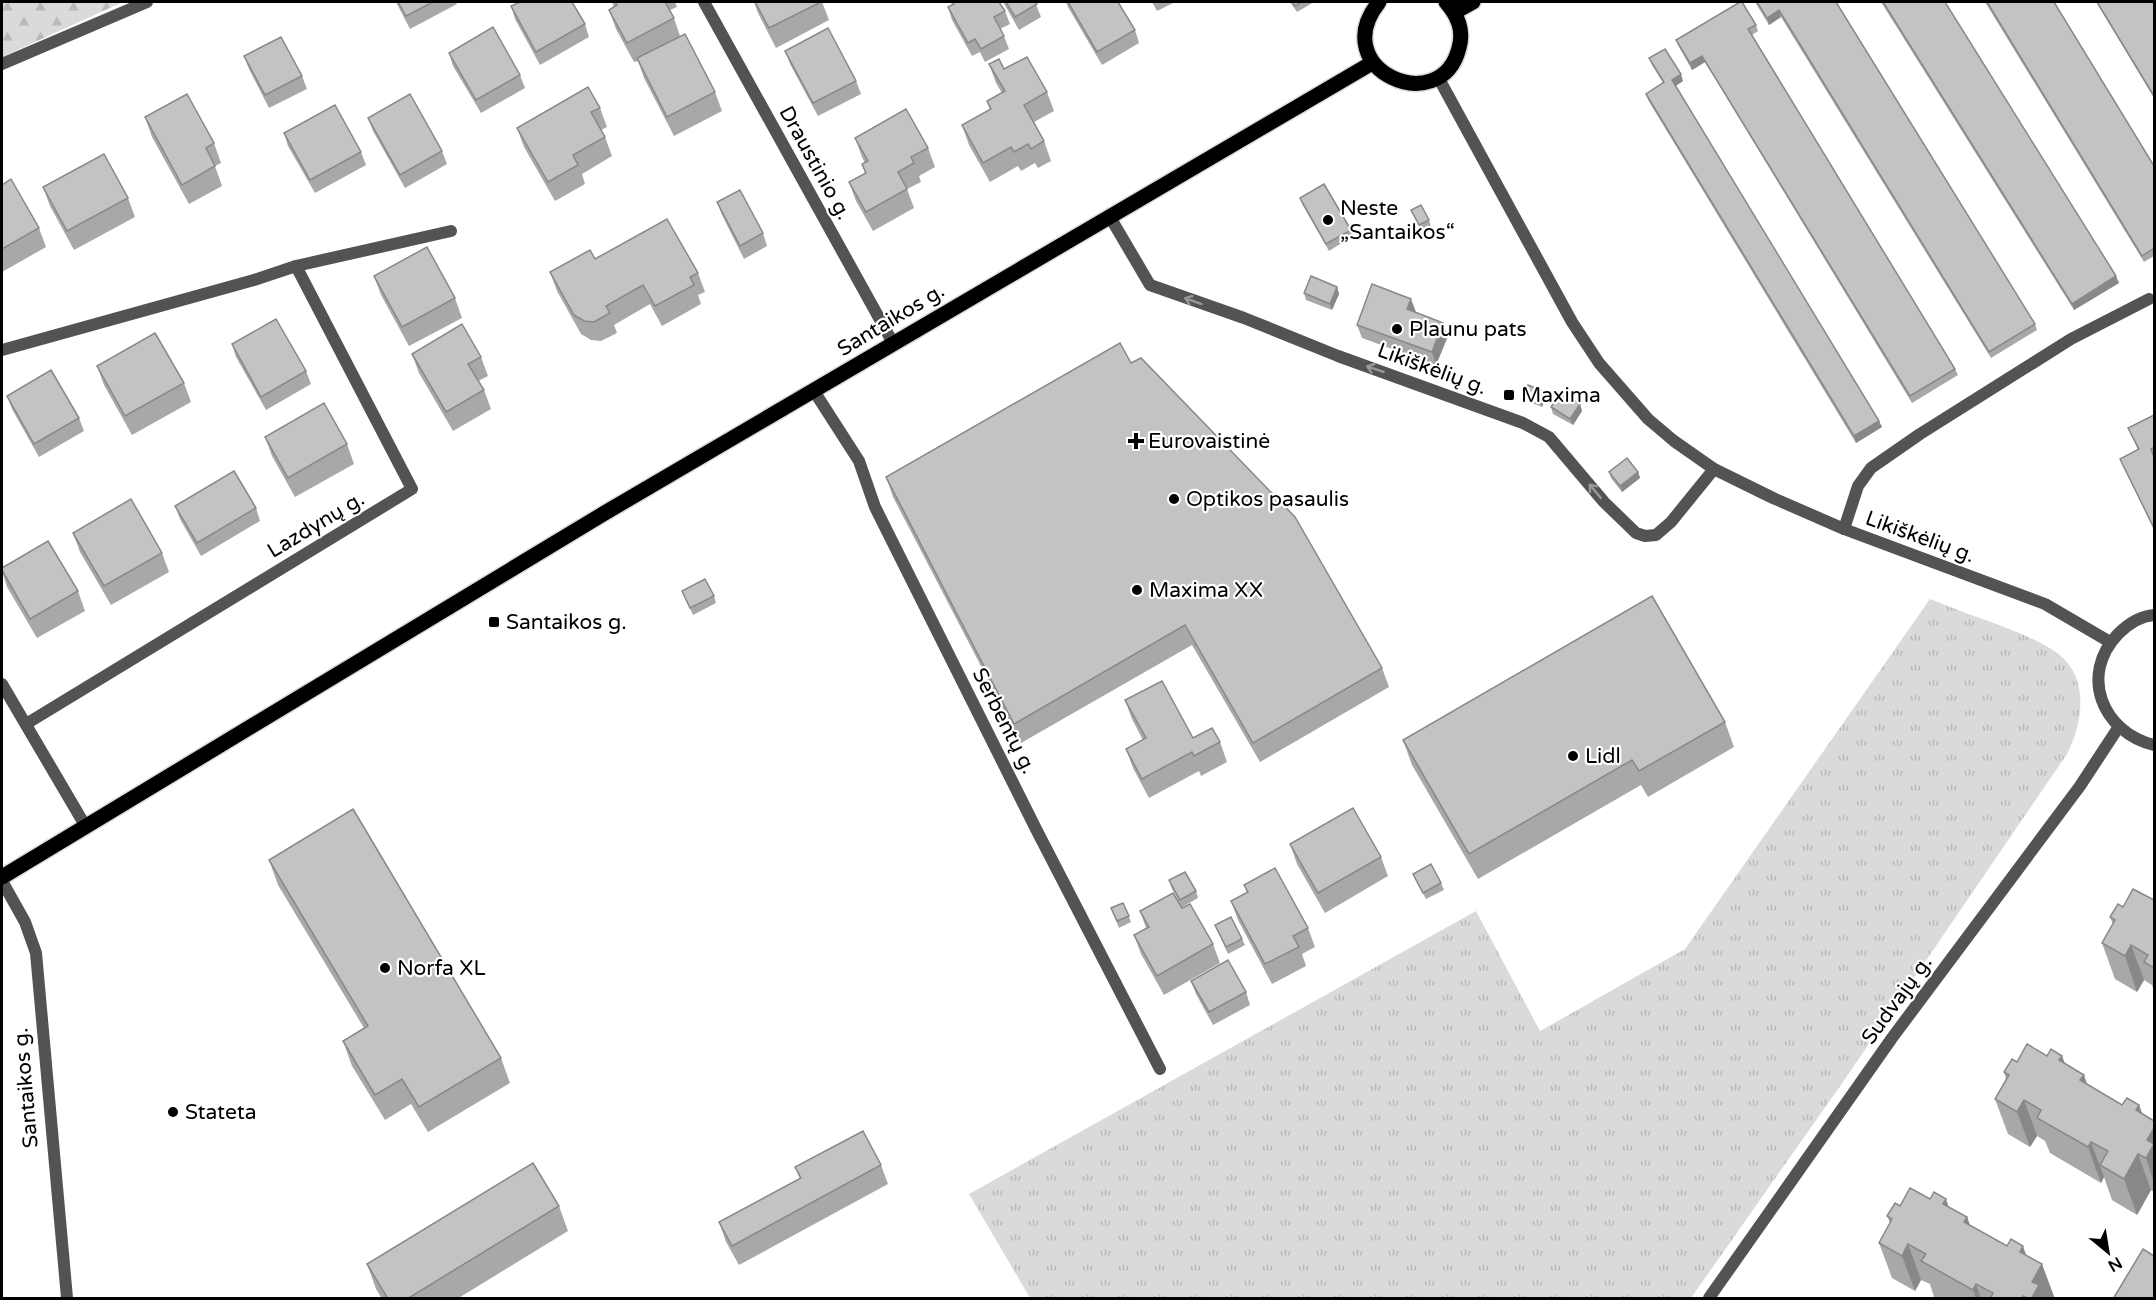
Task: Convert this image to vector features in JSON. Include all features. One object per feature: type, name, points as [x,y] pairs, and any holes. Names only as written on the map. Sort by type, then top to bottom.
[{"type":"main road","points":[[1379,2],[1370,13],[1365,30],[1366,47],[1372,63],[1385,76],[1402,83],[1421,84],[1438,77],[1449,68],[1457,56],[1461,41],[1460,26],[1451,7],[1473,2]]},
{"type":"main road","name":"Santaikos g.","points":[[2,879],[603,514],[1372,63]]},
{"type":"street","points":[[2,64],[147,2]]},
{"type":"street","name":"Draustinio g.","points":[[704,2],[893,343]]},
{"type":"street","name":"Likiškėlių g.","points":[[1438,77],[1552,288],[1599,363],[1648,419],[1674,441],[1714,469],[1773,498],[1844,529],[2045,604],[2110,642]]},
{"type":"street","name":"Likiškėlių g.","points":[[1110,217],[1150,285],[1244,318],[1338,356],[1534,428],[1549,437],[1604,502],[1636,533],[1645,536],[1656,535],[1664,529],[1714,469]]},
{"type":"street","points":[[2,350],[254,280],[296,266],[451,231]]},
{"type":"street","name":"Lazdynų g.","points":[[26,724],[412,489],[296,266]]},
{"type":"street","points":[[1844,529],[1858,486],[1871,468],[2071,339],[2150,299]]},
{"type":"street","name":"Serbentų g.","points":[[814,391],[859,461],[875,507],[1036,829],[1160,1069]]},
{"type":"street","points":[[2154,615],[2148,615],[2127,625],[2110,642],[2101,663],[2099,687],[2105,709],[2118,728],[2138,741],[2154,745]]},
{"type":"street","points":[[2,684],[86,826]]},
{"type":"street","name":"Sudvajų g.","points":[[1709,1299],[1892,1038],[2080,786],[2118,728]]},
{"type":"street","name":"Santaikos g.","points":[[2,879],[25,922],[36,953],[67,1299]]},
{"type":"green space","points":[[2,2],[123,2],[2,57]]},
{"type":"green space","points":[[1930,599],[2029,638],[2057,653],[2068,663],[2079,687],[2080,701],[2080,715],[2073,742],[1845,1079],[1691,1298],[1030,1298],[969,1194],[1476,911],[1540,1031],[1685,949]]},
{"type":"building","points":[[398,2],[433,2],[406,16]]},
{"type":"building","points":[[520,2],[572,2],[585,24],[536,52],[511,6]]},
{"type":"building","points":[[615,2],[665,2],[674,18],[627,43],[609,10],[617,5]]},
{"type":"building","points":[[755,2],[821,2],[769,28]]},
{"type":"building","points":[[953,2],[999,2],[1005,11],[994,17],[1004,36],[981,49],[975,39],[968,43],[948,7],[954,4]]},
{"type":"building","points":[[1006,2],[1035,2],[1037,4],[1015,17]]},
{"type":"building","points":[[1068,2],[1118,2],[1135,30],[1097,52]]},
{"type":"building","points":[[1740,2],[1756,25],[1748,29],[1955,369],[1910,396],[1702,56],[1690,63],[1676,40]]},
{"type":"building","points":[[1757,2],[1836,2],[2035,324],[1989,352],[1779,10],[1767,18]]},
{"type":"building","points":[[1883,2],[1945,2],[2116,276],[2072,304]]},
{"type":"building","points":[[1987,2],[2054,2],[2154,166],[2154,248],[2142,256]]},
{"type":"building","points":[[2097,2],[2154,2],[2154,96]]},
{"type":"building","points":[[493,27],[520,75],[476,100],[449,53]]},
{"type":"building","points":[[828,28],[856,81],[813,103],[785,51]]},
{"type":"building","points":[[685,34],[715,92],[667,117],[637,58]]},
{"type":"building","points":[[281,37],[302,76],[265,95],[244,56]]},
{"type":"building","points":[[1665,49],[1681,74],[1672,80],[1879,421],[1854,436],[1646,94],[1664,82],[1649,58]]},
{"type":"building","points":[[1027,57],[1047,92],[1024,105],[1044,141],[1031,149],[1028,144],[1014,152],[1011,147],[983,163],[962,125],[991,109],[987,101],[1005,91],[989,64],[999,59],[1004,69]]},
{"type":"building","points":[[588,87],[600,108],[591,112],[605,137],[573,155],[578,165],[548,182],[517,128]]},
{"type":"building","points":[[187,94],[214,143],[206,148],[215,166],[182,185],[145,117]]},
{"type":"building","points":[[410,94],[442,151],[400,175],[368,118]]},
{"type":"building","points":[[335,105],[361,152],[310,180],[284,133]]},
{"type":"building","points":[[906,109],[928,148],[911,157],[914,163],[898,172],[907,189],[866,212],[849,182],[866,173],[862,164],[868,161],[855,138]]},
{"type":"building","points":[[104,154],[128,198],[67,231],[43,187]]},
{"type":"building","points":[[11,179],[39,228],[2,249],[2,185]]},
{"type":"building","points":[[1324,184],[1351,230],[1326,244],[1300,198]]},
{"type":"building","points":[[740,190],[763,233],[740,246],[717,202]]},
{"type":"building","points":[[1421,205],[1429,220],[1419,225],[1411,210]]},
{"type":"building","points":[[667,219],[698,273],[690,277],[694,285],[655,306],[643,285],[606,306],[610,313],[594,322],[584,321],[574,315],[550,272],[590,250],[595,259]]},
{"type":"building","points":[[427,247],[455,298],[402,327],[374,276]]},
{"type":"building","points":[[1311,276],[1337,287],[1330,304],[1304,293]]},
{"type":"building","name":"Plaunu pats","points":[[1372,284],[1411,299],[1407,309],[1443,323],[1432,352],[1357,325]]},
{"type":"building","points":[[276,319],[306,371],[261,397],[232,344]]},
{"type":"building","points":[[462,324],[481,357],[468,364],[484,390],[446,412],[412,354]]},
{"type":"building","points":[[155,333],[184,383],[125,416],[97,366]]},
{"type":"building","name":"Maxima XX","points":[[1120,343],[1131,363],[1141,358],[1295,517],[1382,668],[1253,743],[1185,625],[1014,724],[886,477]]},
{"type":"building","points":[[51,370],[79,418],[34,444],[7,396]]},
{"type":"building","points":[[1528,385],[1543,391],[1540,400],[1525,394]]},
{"type":"building","points":[[1560,392],[1580,404],[1570,419],[1551,407]]},
{"type":"building","points":[[324,403],[347,444],[288,478],[265,437]]},
{"type":"building","points":[[2154,415],[2154,447],[2151,449],[2154,457],[2154,528],[2120,459],[2139,449],[2128,428]]},
{"type":"building","points":[[1627,458],[1638,472],[1620,486],[1609,472]]},
{"type":"building","points":[[234,471],[256,508],[197,543],[175,506]]},
{"type":"building","points":[[131,499],[162,553],[104,586],[73,533]]},
{"type":"building","points":[[48,541],[78,591],[30,619],[2,568]]},
{"type":"building","points":[[705,579],[714,596],[690,608],[682,591]]},
{"type":"building","name":"Lidl","points":[[1652,596],[1725,722],[1639,771],[1632,760],[1469,854],[1403,740]]},
{"type":"building","points":[[1162,681],[1193,738],[1212,728],[1220,742],[1194,756],[1192,752],[1142,779],[1126,749],[1146,738],[1125,700]]},
{"type":"building","points":[[1353,808],[1381,857],[1318,893],[1290,844]]},
{"type":"building","name":"Norfa XL","points":[[353,809],[501,1058],[419,1107],[402,1079],[375,1095],[343,1041],[368,1026],[269,860]]},
{"type":"building","points":[[1431,864],[1441,883],[1423,893],[1413,874]]},
{"type":"building","points":[[1275,868],[1308,928],[1293,936],[1299,947],[1265,964],[1231,901],[1248,892],[1244,885]]},
{"type":"building","points":[[1185,872],[1196,891],[1180,900],[1169,880]]},
{"type":"building","points":[[2133,889],[2154,900],[2154,968],[2144,962],[2148,955],[2131,945],[2125,956],[2102,943],[2115,920],[2110,917],[2118,904],[2123,907]]},
{"type":"building","points":[[1173,893],[1182,908],[1190,904],[1213,944],[1157,976],[1134,935],[1149,927],[1140,911]]},
{"type":"building","points":[[1123,903],[1129,916],[1117,921],[1111,908]]},
{"type":"building","points":[[1231,917],[1242,939],[1226,947],[1215,925]]},
{"type":"building","points":[[1228,960],[1246,992],[1209,1012],[1191,981]]},
{"type":"building","points":[[2027,1044],[2047,1056],[2051,1049],[2062,1056],[2059,1060],[2084,1075],[2080,1080],[2122,1105],[2127,1098],[2139,1105],[2136,1110],[2154,1121],[2154,1128],[2147,1140],[2154,1144],[2146,1158],[2138,1154],[2124,1179],[2100,1165],[2108,1151],[2091,1142],[2088,1147],[2037,1118],[2041,1110],[2024,1100],[2017,1112],[1995,1099],[2009,1075],[2004,1072],[2012,1059],[2017,1062]]},
{"type":"building","points":[[863,1131],[881,1165],[732,1246],[719,1222],[801,1178],[795,1167]]},
{"type":"building","points":[[533,1163],[559,1206],[407,1299],[388,1299],[367,1264]]},
{"type":"building","points":[[1910,1188],[1930,1199],[1934,1192],[1946,1199],[1943,1204],[1967,1217],[1964,1222],[2007,1246],[2011,1239],[2023,1246],[2020,1252],[2042,1264],[2032,1282],[2039,1285],[2031,1299],[2023,1296],[2022,1299],[1990,1299],[1993,1293],[1976,1284],[1973,1290],[1921,1261],[1926,1254],[1908,1244],[1902,1256],[1879,1243],[1892,1219],[1887,1216],[1895,1203],[1900,1206]]},
{"type":"building","points":[[2143,1249],[2154,1256],[2154,1299],[2113,1299]]},
{"type":"place","name":"Neste „Santaikos“","points":[[1328,220]]},
{"type":"place","name":"Plaunu pats","points":[[1397,329]]},
{"type":"place","name":"Maxima","points":[[1509,395]]},
{"type":"place","name":"Eurovaistinė","points":[[1136,441]]},
{"type":"place","name":"Optikos pasaulis","points":[[1174,499]]},
{"type":"place","name":"Maxima XX","points":[[1137,590]]},
{"type":"place","name":"Santaikos g.","points":[[494,622]]},
{"type":"place","name":"Lidl","points":[[1573,756]]},
{"type":"place","name":"Norfa XL","points":[[385,968]]},
{"type":"place","name":"Stateta","points":[[173,1112]]}]
